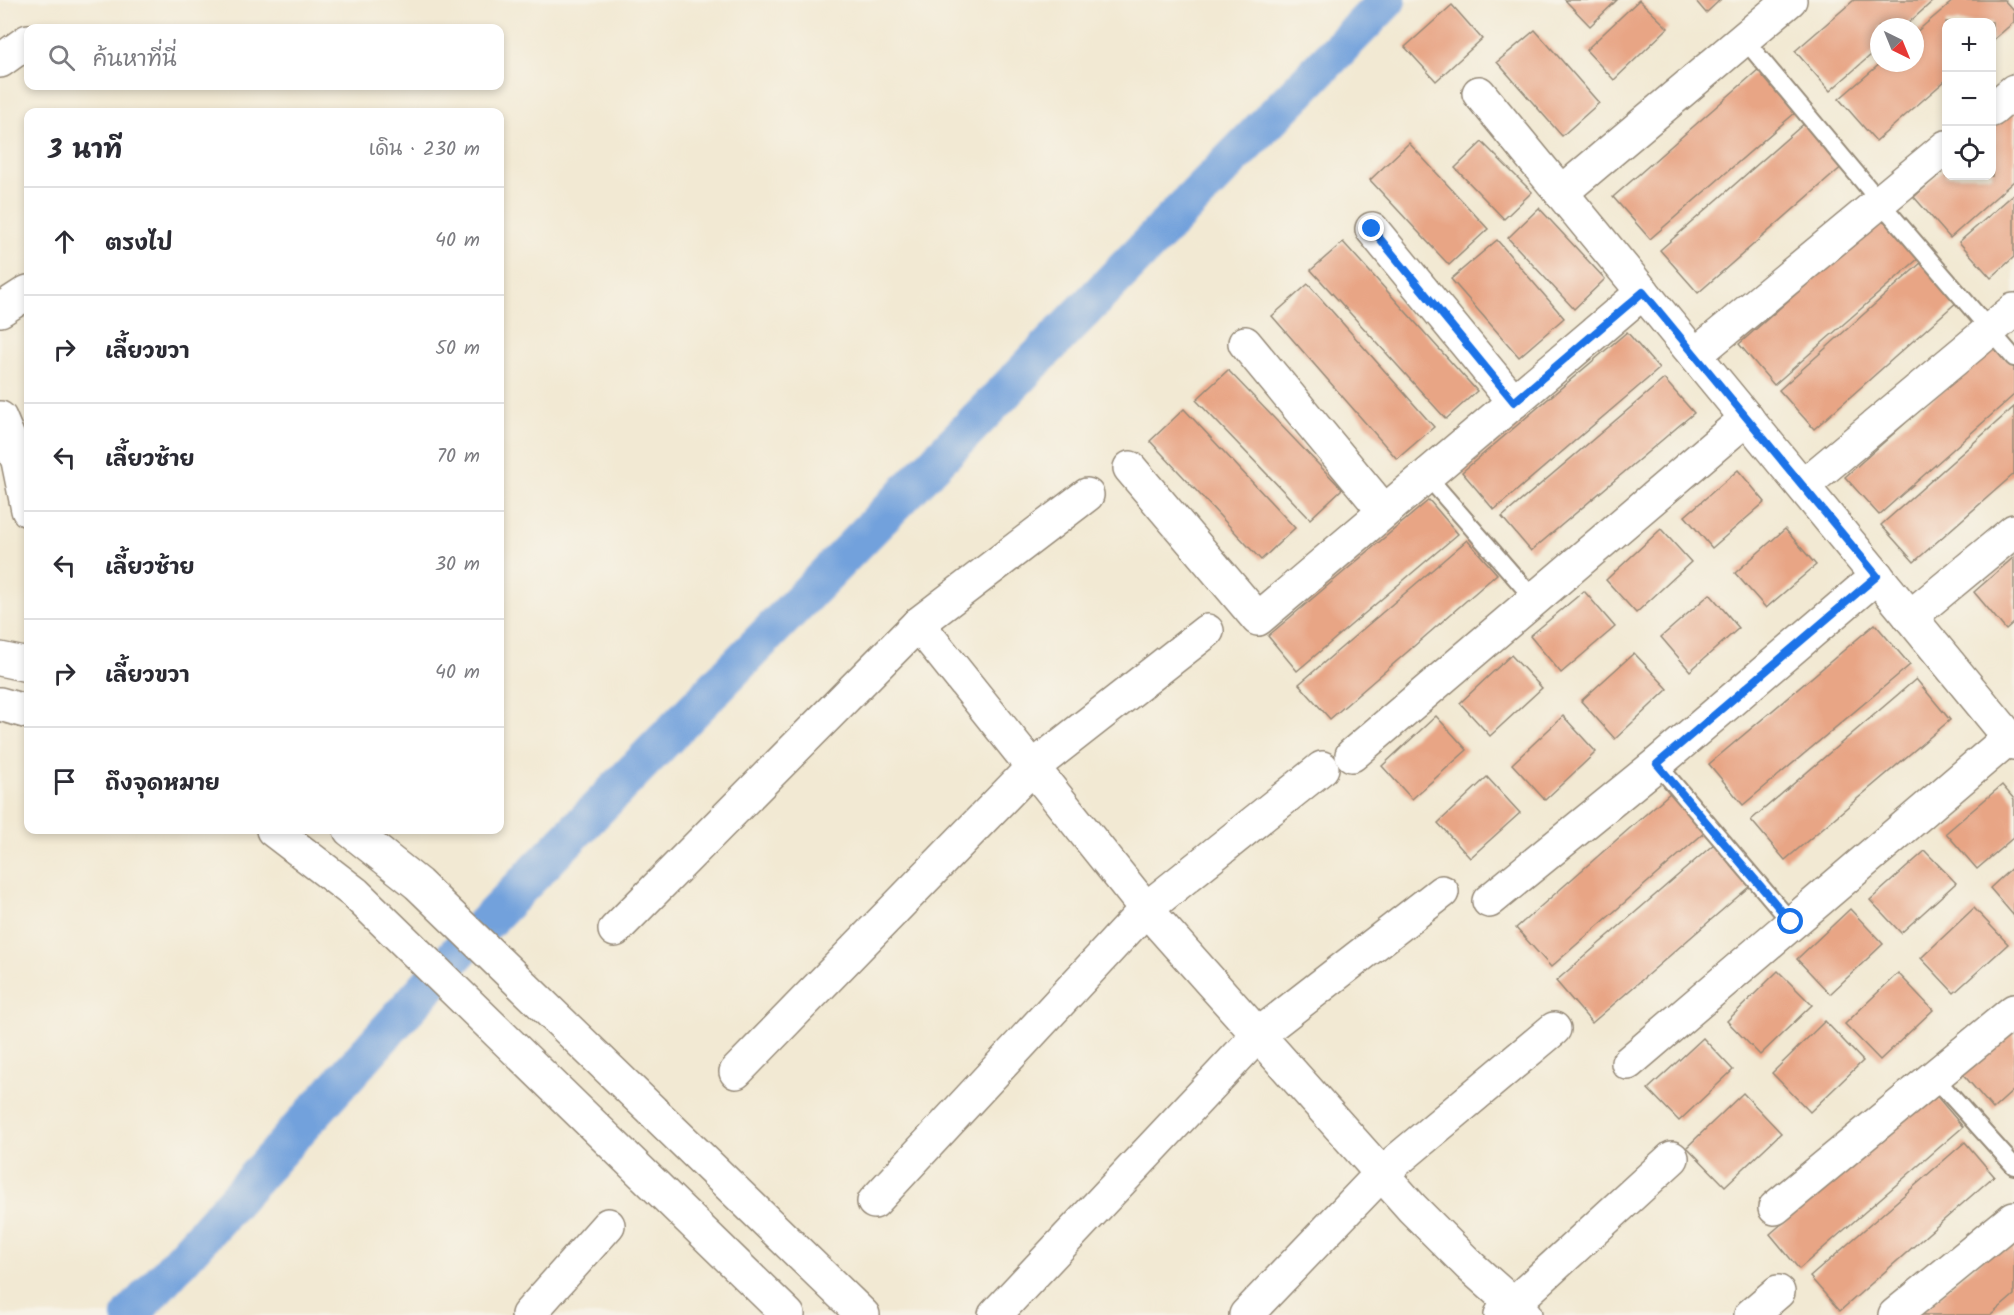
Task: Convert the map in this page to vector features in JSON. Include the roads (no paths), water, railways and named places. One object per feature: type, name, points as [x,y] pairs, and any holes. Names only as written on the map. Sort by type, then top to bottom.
[{"type":"street","points":[[1561,193],[1744,39],[1778,4]]},
{"type":"street","points":[[0,61],[24,44]]},
{"type":"street","points":[[1996,107],[2014,91]]},
{"type":"street","points":[[1479,93],[2012,740],[1791,922],[1628,1063]]},
{"type":"street","points":[[1695,356],[1942,151]]},
{"type":"street","points":[[1372,229],[1514,402]]},
{"type":"street","points":[[1130,468],[1258,619],[1643,292]]},
{"type":"street","points":[[0,310],[24,295]]},
{"type":"street","points":[[1803,486],[2014,310]]},
{"type":"street","points":[[1245,343],[1384,512]]},
{"type":"street","points":[[0,418],[18,460],[24,490]]},
{"type":"street","points":[[1352,755],[1747,418]]},
{"type":"street","points":[[615,930],[918,624],[1087,495]]},
{"type":"street","points":[[1910,617],[2014,531]]},
{"type":"street","points":[[1489,900],[1657,764],[1877,576]]},
{"type":"street","points":[[918,624],[1146,909],[1382,1173],[1513,1311],[1672,1158]]},
{"type":"street","points":[[736,1072],[1032,768],[1207,631]]},
{"type":"street","points":[[0,659],[24,664]]},
{"type":"street","points":[[0,704],[24,710]]},
{"type":"street","points":[[874,1203],[1146,909],[1322,768]]},
{"type":"street","points":[[278,834],[355,893],[788,1315]]},
{"type":"street","points":[[308,857],[328,834]]},
{"type":"street","points":[[355,834],[418,884],[863,1315]]},
{"type":"street","points":[[995,1315],[1258,1035],[1442,892]]},
{"type":"street","points":[[1775,1208],[2014,1011]]},
{"type":"street","points":[[1246,1315],[1382,1173],[1554,1029]]},
{"type":"street","points":[[536,1070],[572,1033]]},
{"type":"street","points":[[652,1183],[690,1147]]},
{"type":"street","points":[[1895,1315],[2014,1218]]},
{"type":"street","points":[[528,1315],[608,1225]]},
{"type":"street","points":[[1751,1315],[1778,1292]]},
{"type":"lane","points":[[1744,39],[2014,358]]},
{"type":"lane","points":[[1427,476],[1534,599]]},
{"type":"lane","points":[[1657,764],[1791,922]]},
{"type":"lane","points":[[1935,1078],[2014,1166]]},
{"type":"waterway","points":[[131,1315],[470,939],[1387,0]]}]
